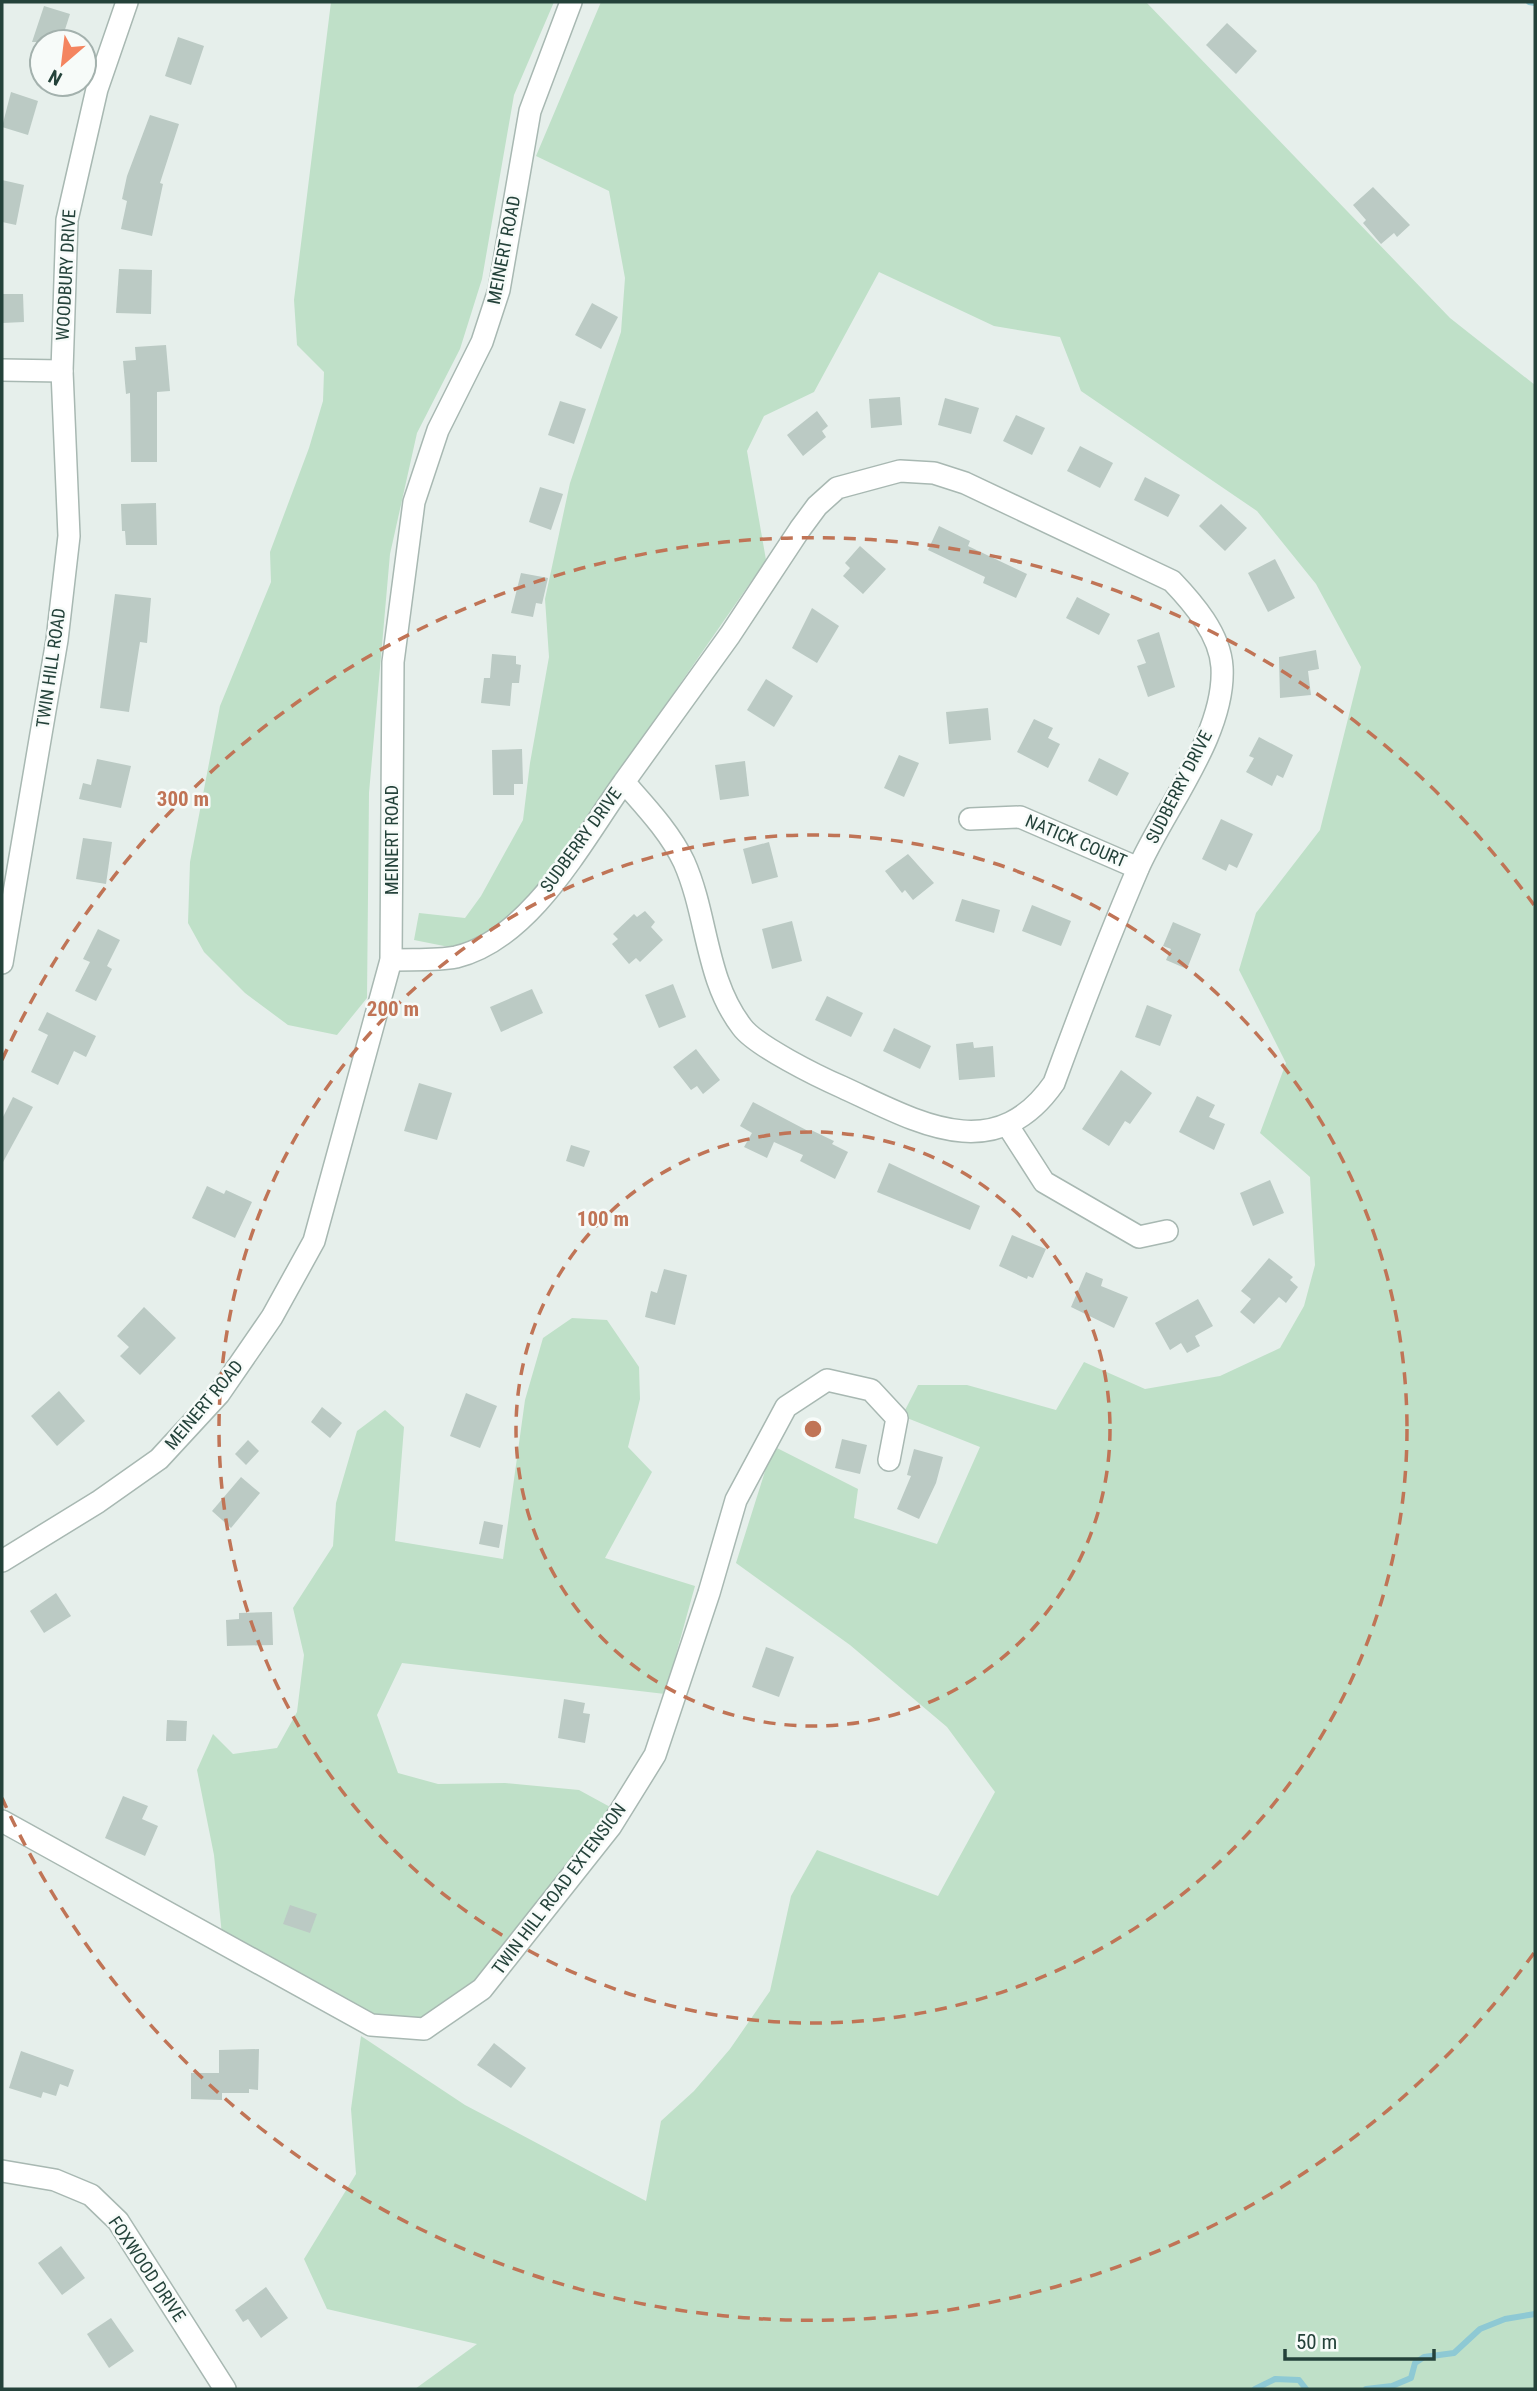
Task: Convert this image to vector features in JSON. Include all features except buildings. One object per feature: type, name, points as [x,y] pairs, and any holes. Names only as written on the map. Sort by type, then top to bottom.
[{"type":"street","name":"WOODBURY DRIVE","points":[[62,371],[66,220],[94,101],[127,2]]},
{"type":"street","name":"MEINERT ROAD","points":[[2,1561],[98,1502],[159,1460],[219,1394],[272,1317],[314,1241],[391,960],[393,662],[414,502],[439,430],[482,342],[499,290],[530,111],[571,2]]},
{"type":"street","points":[[2,369],[62,371]]},
{"type":"street","name":"TWIN HILL ROAD","points":[[2,963],[57,640],[69,536],[62,371]]},
{"type":"street","name":"SUDBERRY DRIVE","points":[[391,960],[456,957],[503,936],[559,876],[624,782],[730,635],[817,506],[837,488],[900,471],[934,473],[965,483],[1172,581],[1196,606],[1222,665],[1219,698],[1210,728],[1138,868],[1054,1083],[1037,1107],[1008,1126],[972,1132],[933,1128],[805,1070],[743,1029],[715,979],[684,862],[658,821],[624,782]]},
{"type":"street","name":"NATICK COURT","points":[[970,819],[1020,817],[1138,868]]},
{"type":"street","points":[[1008,1126],[1044,1182],[1139,1237],[1167,1231]]},
{"type":"street","name":"TWIN HILL ROAD EXTENSION","points":[[2,1821],[371,2025],[424,2029],[482,1989],[611,1826],[655,1755],[736,1500],[786,1407],[827,1380],[871,1391],[897,1418],[889,1460]]},
{"type":"street","name":"FOXWOOD DRIVE","points":[[2,2171],[55,2180],[91,2195],[118,2221],[225,2389]]},
{"type":"green space","points":[[331,2],[554,2],[514,95],[482,279],[460,349],[417,433],[390,554],[369,793],[367,998],[337,1035],[288,1025],[245,993],[204,952],[188,923],[190,862],[220,706],[271,582],[270,552],[309,448],[323,401],[324,372],[297,345],[294,300]]},
{"type":"green space","points":[[601,2],[1146,2],[1450,318],[1535,385],[1535,2389],[415,2389],[477,2344],[327,2309],[304,2259],[356,2174],[351,2109],[361,2036],[465,2105],[646,2201],[661,2121],[694,2091],[730,2049],[770,1991],[791,1896],[817,1850],[938,1896],[995,1792],[947,1727],[850,1645],[736,1563],[773,1446],[858,1489],[854,1518],[937,1544],[980,1447],[902,1416],[918,1385],[967,1385],[1056,1410],[1084,1362],[1145,1389],[1220,1376],[1280,1348],[1304,1306],[1315,1265],[1310,1177],[1260,1133],[1286,1063],[1239,970],[1256,913],[1320,830],[1361,667],[1316,584],[1257,511],[1081,391],[1060,337],[994,326],[879,272],[814,392],[764,416],[747,451],[766,560],[548,874],[494,934],[454,948],[414,940],[419,913],[465,918],[481,896],[523,820],[549,657],[545,599],[570,483],[621,332],[625,278],[609,191],[536,156]]},
{"type":"green space","points":[[572,1318],[607,1320],[639,1367],[640,1399],[628,1447],[652,1472],[605,1558],[695,1586],[665,1694],[402,1663],[377,1715],[398,1773],[438,1784],[505,1783],[579,1790],[612,1808],[471,1986],[417,2023],[372,2018],[222,1935],[214,1855],[197,1770],[213,1734],[233,1754],[277,1748],[297,1712],[304,1655],[293,1608],[333,1546],[336,1503],[357,1431],[385,1410],[404,1427],[395,1541],[503,1559],[525,1400],[543,1338]]},
{"type":"waterway","points":[[1529,2],[1535,3]]},
{"type":"waterway","points":[[1366,2389],[1392,2386],[1411,2378],[1415,2363],[1424,2357],[1454,2353],[1480,2329],[1505,2319],[1535,2314]]},
{"type":"waterway","points":[[1255,2389],[1275,2379],[1299,2380],[1306,2389]]}]
